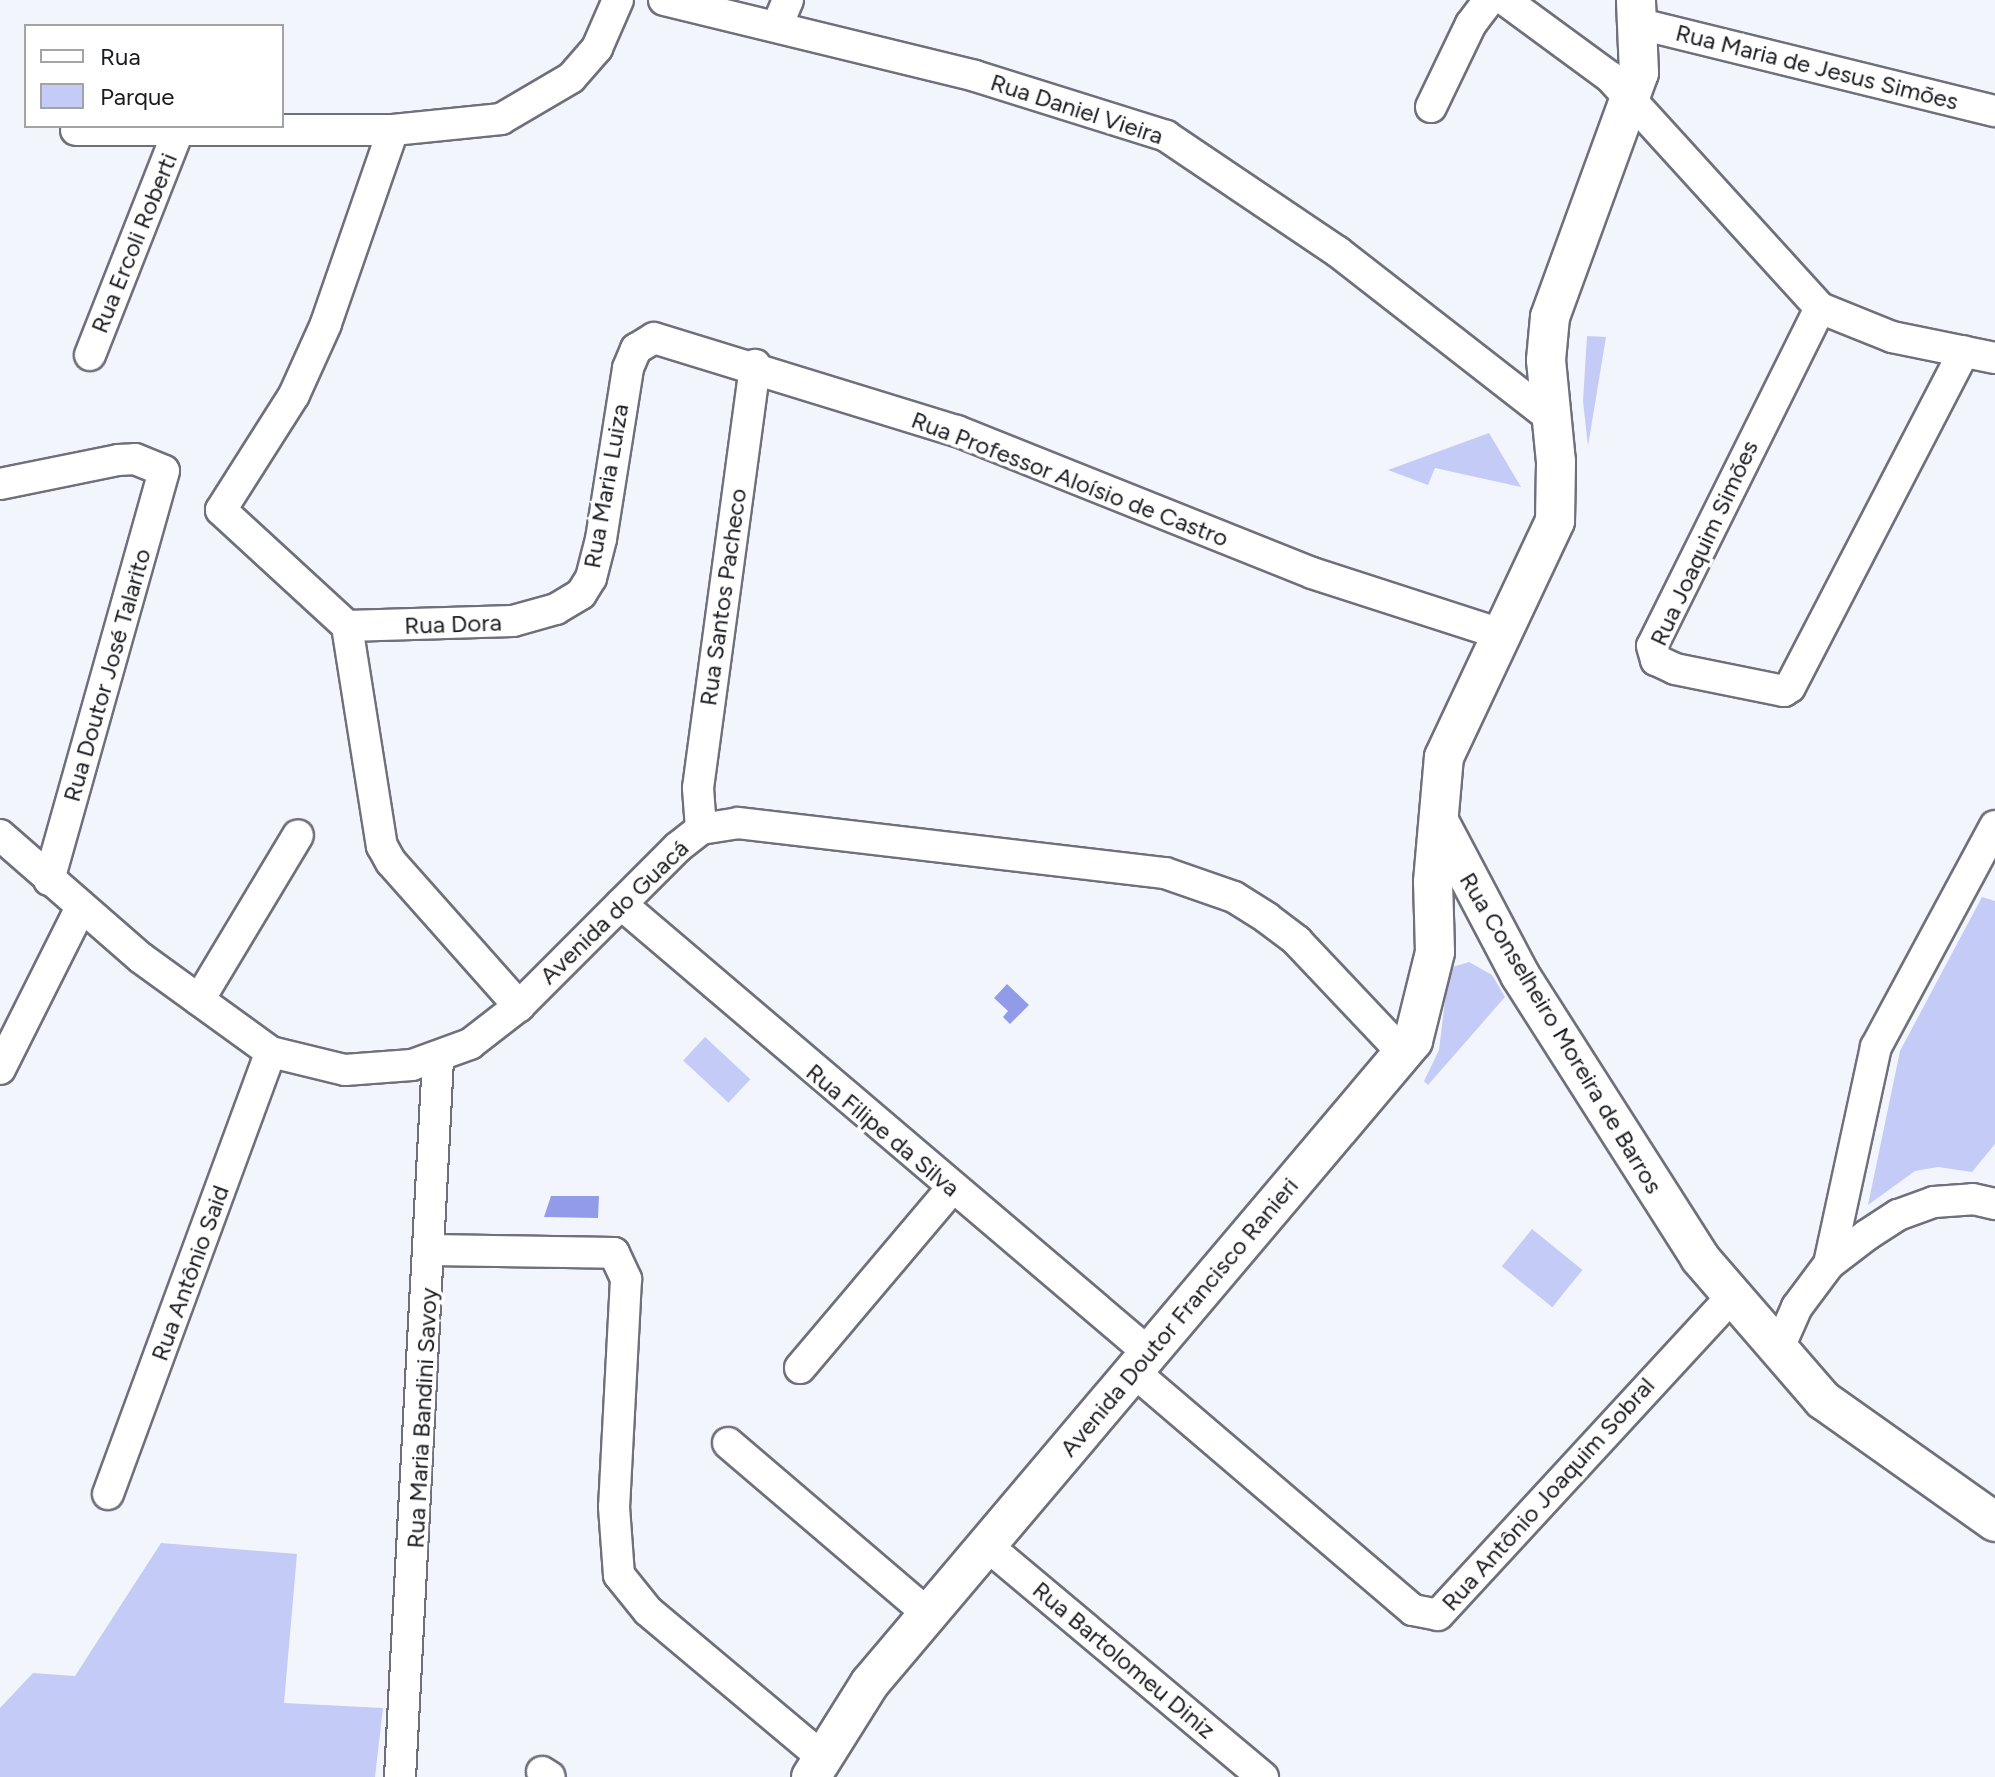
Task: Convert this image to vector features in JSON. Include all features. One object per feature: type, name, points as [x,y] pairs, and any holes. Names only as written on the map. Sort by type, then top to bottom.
[{"type":"main road","points":[[1436,815],[1444,757],[1479,674],[1504,635],[1555,521],[1546,360],[1550,317],[1563,270],[1639,73],[1638,12]]},
{"type":"main road","name":"Rua Conselheiro Moreira de Barros","points":[[1436,815],[1493,926],[1671,1214],[1731,1297],[1823,1400],[1995,1522]]},
{"type":"main road","name":"Avenida Doutor Francisco Ranieri","points":[[817,1767],[870,1683],[927,1613],[1404,1054],[1428,994],[1435,939],[1436,815]]},
{"type":"main road","points":[[1435,939],[1493,926]]},
{"type":"main road","name":"Rua Conselheiro Moreira de Barros","points":[[1772,1343],[1828,1375],[1995,1487]]},
{"type":"street","points":[[76,130],[393,130],[501,119],[541,99],[571,78],[597,48],[618,0]]},
{"type":"street","name":"Rua Daniel Vieira","points":[[664,0],[782,13],[1166,136],[1338,252],[1551,418]]},
{"type":"street","points":[[1431,107],[1471,24],[1489,0]]},
{"type":"street","points":[[1505,0],[1610,77],[1820,308],[1892,337],[1995,358]]},
{"type":"street","name":"Rua Maria de Jesus Simões","points":[[1638,12],[1995,111]]},
{"type":"street","points":[[393,130],[326,324],[294,395],[221,510],[347,626],[373,815],[382,846],[391,862],[519,1006]]},
{"type":"street","name":"Rua Ercoli Roberti","points":[[90,355],[178,132]]},
{"type":"street","name":"Rua Joaquim Simões","points":[[1820,308],[1652,646],[1656,660],[1675,669],[1784,691],[1790,687],[1964,351]]},
{"type":"street","name":"Rua Professor Aloísio de Castro","points":[[636,349],[654,338],[755,365],[957,431],[1312,573],[1504,635]]},
{"type":"street","name":"Rua Maria Luiza","points":[[556,609],[581,594],[591,578],[617,419],[636,349]]},
{"type":"street","name":"Rua Santos Pacheco","points":[[701,829],[698,788],[755,365]]},
{"type":"street","name":"Rua Doutor José Talarito","points":[[0,484],[118,460],[135,459],[164,471],[49,880]]},
{"type":"street","name":"Rua Dora","points":[[347,626],[513,621],[556,609]]},
{"type":"street","name":"Avenida do Guacá","points":[[0,835],[80,909],[271,1052],[345,1070],[438,1059],[470,1044],[519,1006],[701,829],[738,823],[1165,873],[1234,897],[1267,918],[1297,941],[1404,1054]]},
{"type":"street","points":[[1829,1264],[1876,1047],[1995,826]]},
{"type":"street","points":[[199,1000],[298,835]]},
{"type":"street","name":"Rua Filipe da Silva","points":[[621,904],[952,1188],[1141,1362]]},
{"type":"street","points":[[0,1069],[80,909]]},
{"type":"street","name":"Rua Antônio Said","points":[[108,1494],[271,1052]]},
{"type":"street","name":"Rua Maria Bandini Savoy","points":[[400,1777],[431,1250],[438,1059]]},
{"type":"street","points":[[800,1368],[952,1188]]},
{"type":"street","points":[[1772,1343],[1829,1264],[1898,1215],[1934,1202],[1973,1199],[1995,1204]]},
{"type":"street","points":[[431,1250],[614,1253],[626,1279],[614,1507],[619,1575],[648,1611],[817,1767]]},
{"type":"street","name":"Rua Antônio Joaquim Sobral","points":[[1141,1362],[1413,1610],[1438,1615],[1731,1297]]},
{"type":"street","points":[[728,1443],[927,1613]]},
{"type":"street","name":"Rua Bartolomeu Diniz","points":[[985,1544],[1263,1777]]},
{"type":"green space","points":[[1587,336],[1606,337],[1588,446],[1583,401]]},
{"type":"green space","points":[[1489,433],[1521,487],[1435,468],[1428,485],[1388,470]]},
{"type":"green space","points":[[1982,897],[1995,901],[1995,1144],[1972,1172],[1938,1167],[1915,1171],[1868,1205],[1900,1051]]},
{"type":"green space","points":[[1469,962],[1492,975],[1505,997],[1428,1085],[1424,1081],[1439,1050],[1449,968]]},
{"type":"green space","points":[[705,1037],[750,1079],[729,1103],[683,1060]]},
{"type":"green space","points":[[1532,1229],[1583,1270],[1552,1307],[1502,1266]]},
{"type":"green space","points":[[161,1543],[297,1554],[284,1703],[383,1708],[375,1777],[0,1777],[0,1708],[33,1673],[75,1676]]},
{"type":"water","points":[[1007,984],[1029,1005],[1010,1024],[1003,1017],[1008,1011],[994,998]]},
{"type":"water","points":[[551,1196],[599,1196],[598,1218],[544,1217]]}]
